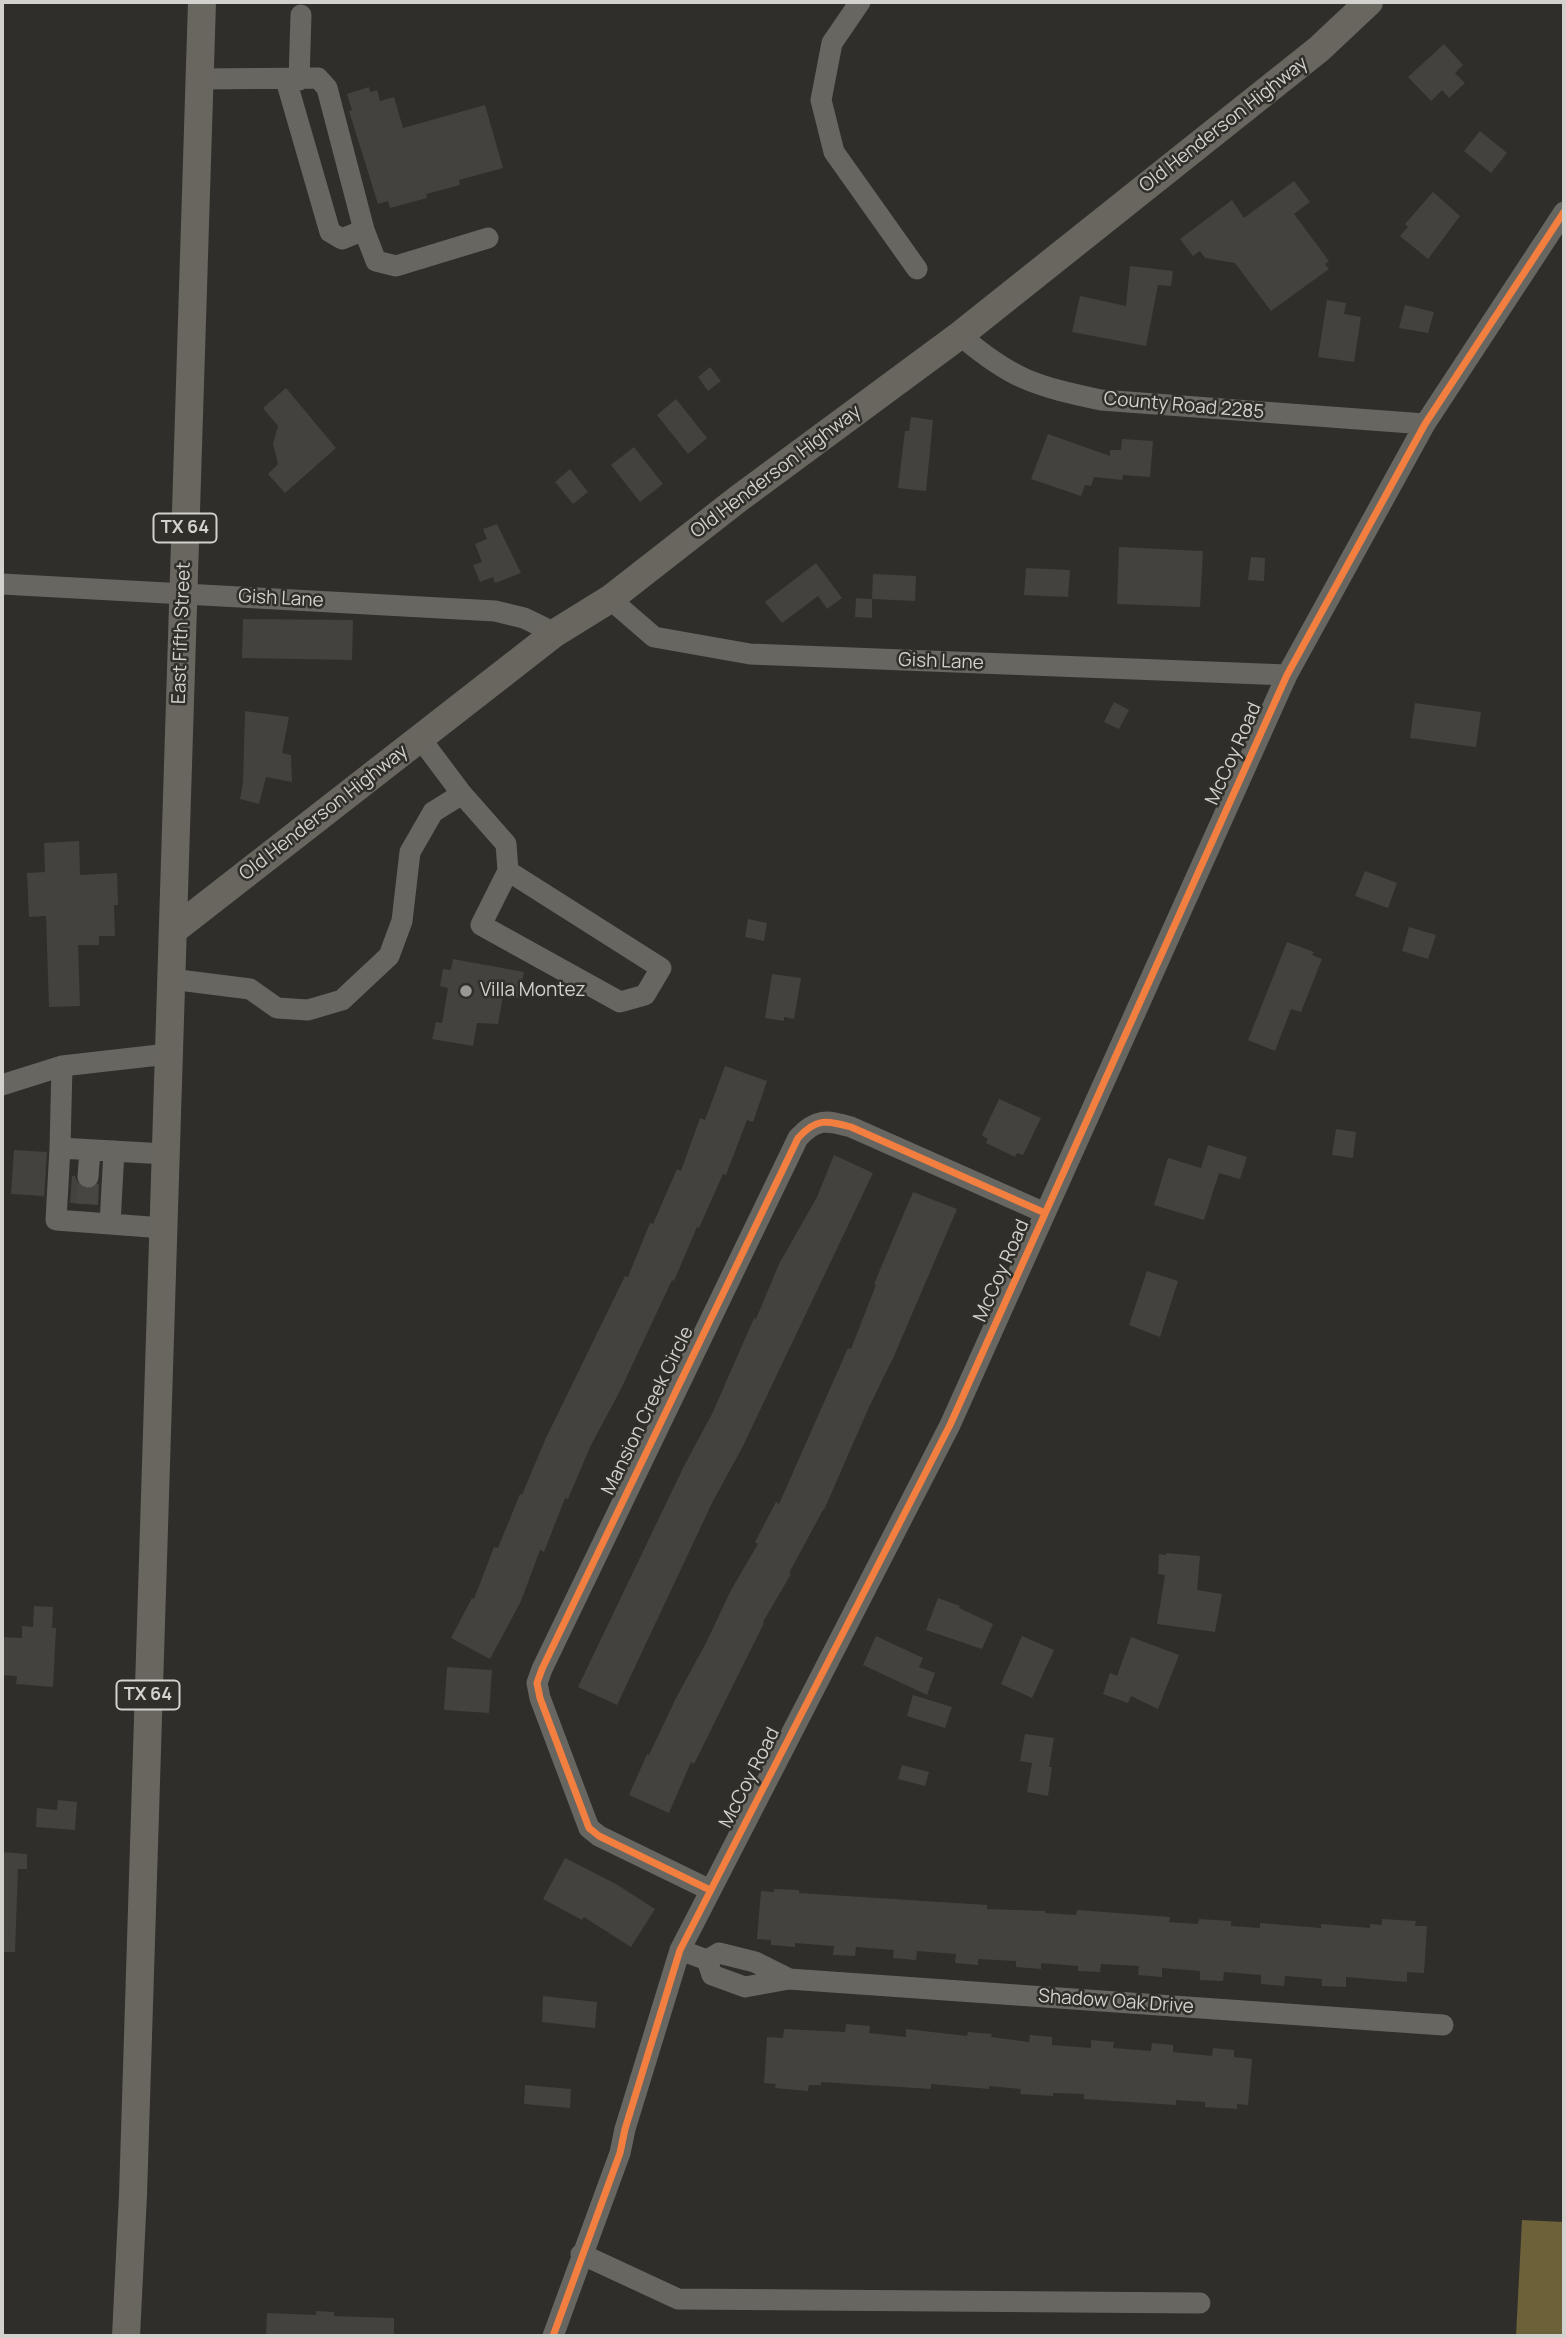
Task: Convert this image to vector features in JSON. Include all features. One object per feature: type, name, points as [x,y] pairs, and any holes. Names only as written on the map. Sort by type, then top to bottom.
[{"type":"main road","name":"East Fifth Street","points":[[168,1054],[202,2]]},
{"type":"main road","name":"Old Henderson Highway","points":[[174,930],[555,633],[610,599],[749,491],[960,335],[1320,49],[1369,2]]},
{"type":"main road","name":"TX 64","points":[[126,2336],[133,2195],[168,1054]]},
{"type":"street","points":[[860,2],[832,43],[821,100],[834,152],[916,269]]},
{"type":"street","points":[[301,15],[293,80],[330,232],[342,239],[364,230]]},
{"type":"street","points":[[199,79],[318,79],[327,88],[364,230],[376,261],[396,266],[488,237]]},
{"type":"street","name":"McCoy Road","points":[[553,2336],[620,2153],[680,1950],[950,1424],[1287,675],[1425,424],[1564,212]]},
{"type":"street","name":"County Road 2285","points":[[960,335],[989,360],[1017,377],[1055,390],[1101,400],[1425,424]]},
{"type":"street","name":"Gish Lane","points":[[2,583],[495,611],[524,618],[555,633]]},
{"type":"street","name":"Gish Lane","points":[[610,599],[654,637],[750,654],[1287,675]]},
{"type":"street","points":[[420,738],[462,794],[506,844],[508,871],[481,925],[620,1002],[645,995],[661,968],[508,871]]},
{"type":"street","points":[[171,979],[250,989],[277,1008],[308,1010],[342,1000],[389,956],[402,921],[410,852],[433,812],[462,794]]},
{"type":"street","points":[[2,1084],[62,1066],[168,1054]]},
{"type":"street","points":[[62,1066],[56,1220],[86,1214],[110,1224],[163,1228]]},
{"type":"street","name":"Mansion Creek Circle","points":[[710,1890],[599,1836],[589,1828],[540,1698],[537,1683],[798,1138],[808,1126],[819,1122],[835,1122],[852,1127],[1045,1213]]},
{"type":"street","points":[[60,1148],[165,1154]]},
{"type":"street","points":[[88,1177],[90,1150]]},
{"type":"street","points":[[110,1224],[114,1152]]},
{"type":"street","name":"Shadow Oak Drive","points":[[680,1950],[707,1960],[719,1953],[755,1962],[789,1979],[1443,2025]]},
{"type":"street","points":[[582,2253],[678,2299],[1200,2303]]},
{"type":"shaded area","points":[[1522,2220],[1564,2222],[1564,2336],[1516,2336]]},
{"type":"building","points":[[1444,44],[1463,65],[1455,73],[1465,83],[1449,98],[1442,90],[1431,101],[1408,77]]},
{"type":"building","points":[[369,87],[370,92],[377,90],[380,101],[394,97],[403,128],[485,105],[503,168],[459,180],[460,185],[426,194],[427,198],[390,208],[388,201],[378,204],[349,111],[352,110],[347,94]]},
{"type":"building","points":[[1480,131],[1507,153],[1491,173],[1464,151]]},
{"type":"building","points":[[1294,181],[1310,202],[1294,214],[1329,261],[1325,264],[1329,269],[1271,311],[1235,263],[1205,258],[1200,251],[1193,256],[1180,239],[1232,200],[1244,218]]},
{"type":"building","points":[[1433,192],[1460,216],[1428,259],[1400,236],[1408,227],[1405,224]]},
{"type":"building","points":[[1130,266],[1173,271],[1171,286],[1158,285],[1146,346],[1072,332],[1080,296],[1126,306]]},
{"type":"building","points":[[1327,300],[1346,303],[1344,314],[1361,317],[1354,362],[1318,357]]},
{"type":"building","points":[[1405,305],[1434,312],[1428,333],[1399,328]]},
{"type":"building","points":[[710,367],[721,381],[708,391],[698,377]]},
{"type":"building","points":[[286,388],[336,448],[285,493],[268,474],[278,464],[273,444],[278,426],[263,408]]},
{"type":"building","points":[[676,399],[707,438],[688,454],[657,415]]},
{"type":"building","points":[[911,417],[933,420],[926,491],[898,488],[905,431],[909,431]]},
{"type":"building","points":[[1048,434],[1110,456],[1110,450],[1121,450],[1122,439],[1153,441],[1150,477],[1123,475],[1122,480],[1094,477],[1091,486],[1085,485],[1081,496],[1031,479]]},
{"type":"building","points":[[634,447],[663,484],[640,502],[611,465]]},
{"type":"building","points":[[570,469],[588,492],[573,504],[555,482]]},
{"type":"building","points":[[497,524],[521,573],[495,583],[493,577],[480,582],[473,565],[482,562],[475,544],[487,539],[483,529]]},
{"type":"building","points":[[1119,547],[1203,551],[1200,607],[1117,604]]},
{"type":"building","points":[[1251,557],[1265,558],[1264,581],[1248,580]]},
{"type":"building","points":[[816,563],[842,598],[827,609],[818,596],[782,623],[765,602]]},
{"type":"building","points":[[1026,568],[1070,570],[1068,597],[1024,595]]},
{"type":"building","points":[[873,574],[916,576],[915,601],[872,599]]},
{"type":"building","points":[[856,598],[872,599],[872,618],[855,617]]},
{"type":"building","points":[[243,619],[353,620],[352,660],[242,658]]},
{"type":"building","points":[[1114,702],[1129,710],[1119,729],[1104,722]]},
{"type":"building","points":[[1415,703],[1481,712],[1476,747],[1410,738]]},
{"type":"building","points":[[245,711],[289,717],[282,753],[291,755],[292,782],[266,777],[259,804],[240,799]]},
{"type":"building","points":[[79,841],[80,875],[117,873],[115,936],[99,936],[99,945],[78,945],[80,1006],[49,1007],[46,916],[29,917],[27,873],[45,872],[44,843]]},
{"type":"building","points":[[1365,871],[1397,883],[1388,908],[1355,896]]},
{"type":"building","points":[[748,919],[767,923],[764,941],[745,937]]},
{"type":"building","points":[[1409,927],[1436,935],[1428,959],[1402,951]]},
{"type":"building","points":[[1287,942],[1314,952],[1312,955],[1322,959],[1301,1012],[1291,1009],[1275,1051],[1248,1040]]},
{"type":"building","points":[[453,959],[524,972],[519,998],[503,996],[498,1024],[477,1023],[473,1046],[432,1039],[436,1022],[442,1023],[448,988],[440,986],[443,969],[451,970]]},
{"type":"building","points":[[772,974],[801,978],[794,1019],[784,1017],[784,1021],[765,1018]]},
{"type":"building","points":[[725,1066],[767,1081],[753,1122],[747,1120],[726,1175],[723,1174],[699,1228],[697,1227],[674,1281],[672,1280],[620,1391],[591,1445],[568,1499],[565,1498],[544,1552],[540,1550],[521,1601],[490,1659],[451,1638],[472,1598],[474,1599],[494,1547],[498,1548],[545,1440],[625,1276],[628,1277],[650,1223],[653,1224],[677,1169],[681,1171],[700,1118],[705,1120]]},
{"type":"building","points":[[999,1099],[1041,1118],[1023,1155],[1017,1153],[1015,1157],[986,1143],[988,1139],[982,1135]]},
{"type":"building","points":[[1336,1129],[1356,1132],[1353,1158],[1332,1155]]},
{"type":"building","points":[[1208,1145],[1247,1157],[1240,1179],[1219,1173],[1204,1220],[1154,1205],[1168,1158],[1201,1168]]},
{"type":"building","points":[[14,1150],[47,1152],[44,1198],[11,1194]]},
{"type":"building","points":[[834,1155],[873,1173],[617,1705],[578,1687],[684,1466],[712,1414],[779,1264],[817,1197]]},
{"type":"building","points":[[72,1176],[75,1176],[80,1187],[86,1190],[99,1184],[98,1205],[70,1203]]},
{"type":"building","points":[[913,1192],[957,1209],[824,1510],[763,1622],[694,1764],[691,1762],[669,1813],[629,1795],[647,1754],[649,1755],[731,1590],[758,1544],[755,1542],[776,1502],[779,1504],[848,1348],[851,1349],[876,1285],[874,1284]]},
{"type":"building","points":[[1147,1271],[1178,1281],[1160,1337],[1129,1325]]},
{"type":"building","points":[[1159,1554],[1200,1556],[1197,1590],[1222,1594],[1215,1632],[1157,1624],[1165,1575],[1158,1574]]},
{"type":"building","points":[[938,1598],[960,1606],[959,1608],[993,1624],[982,1649],[926,1630]]},
{"type":"building","points":[[34,1606],[53,1607],[52,1628],[56,1628],[53,1687],[16,1684],[17,1676],[2,1675],[2,1637],[22,1638],[22,1626],[33,1627]]},
{"type":"building","points":[[876,1636],[923,1658],[919,1667],[935,1673],[927,1695],[863,1665]]},
{"type":"building","points":[[1022,1636],[1054,1650],[1032,1698],[1001,1684]]},
{"type":"building","points":[[1131,1637],[1179,1655],[1158,1709],[1131,1696],[1128,1703],[1103,1694],[1110,1673],[1117,1676]]},
{"type":"building","points":[[447,1667],[492,1670],[489,1713],[444,1710]]},
{"type":"building","points":[[913,1695],[952,1707],[945,1728],[907,1716]]},
{"type":"building","points":[[1025,1734],[1054,1738],[1048,1796],[1027,1792],[1032,1763],[1020,1761]]},
{"type":"building","points":[[902,1765],[929,1772],[925,1786],[898,1779]]},
{"type":"building","points":[[58,1800],[77,1802],[75,1830],[36,1827],[37,1808],[57,1810]]},
{"type":"building","points":[[2,1852],[27,1854],[27,1869],[18,1869],[15,1952],[2,1952]]},
{"type":"building","points":[[565,1858],[616,1884],[655,1909],[631,1947],[584,1917],[582,1920],[543,1899]]},
{"type":"building","points":[[774,1889],[799,1890],[799,1893],[987,1905],[987,1909],[1076,1915],[1077,1910],[1170,1917],[1169,1922],[1198,1924],[1199,1919],[1231,1921],[1231,1926],[1260,1928],[1260,1923],[1321,1928],[1321,1924],[1370,1928],[1370,1924],[1382,1925],[1382,1919],[1416,1921],[1415,1926],[1427,1926],[1424,1973],[1407,1972],[1407,1982],[1346,1977],[1346,1987],[1322,1986],[1322,1979],[1285,1976],[1284,1986],[1261,1984],[1261,1975],[1224,1972],[1223,1981],[1200,1980],[1200,1971],[1162,1968],[1162,1977],[1138,1975],[1139,1966],[1101,1964],[1100,1972],[1078,1971],[1078,1966],[1041,1963],[1041,1969],[1016,1967],[1016,1961],[978,1959],[978,1965],[955,1963],[956,1954],[917,1951],[916,1960],[893,1958],[894,1950],[856,1947],[855,1956],[833,1955],[834,1946],[795,1943],[795,1947],[771,1945],[771,1940],[757,1939],[761,1891],[774,1892]]},
{"type":"building","points":[[543,1996],[597,2002],[595,2028],[542,2022]]},
{"type":"building","points":[[846,2024],[870,2026],[869,2033],[906,2037],[906,2029],[967,2036],[968,2032],[992,2034],[991,2037],[1029,2042],[1030,2035],[1052,2037],[1052,2045],[1091,2048],[1091,2040],[1114,2042],[1113,2048],[1151,2051],[1152,2043],[1173,2045],[1173,2052],[1212,2056],[1213,2048],[1234,2050],[1234,2057],[1252,2059],[1248,2105],[1237,2104],[1237,2109],[1205,2107],[1205,2102],[1176,2100],[1176,2105],[1084,2099],[1084,2094],[1020,2094],[1021,2089],[989,2086],[989,2089],[931,2084],[931,2089],[821,2082],[821,2085],[809,2085],[808,2091],[775,2088],[776,2084],[764,2083],[767,2037],[783,2038],[784,2029],[845,2032]]},
{"type":"building","points":[[525,2085],[571,2089],[570,2108],[524,2104]]},
{"type":"building","points":[[316,2311],[334,2312],[334,2316],[394,2318],[394,2336],[266,2336],[267,2313],[316,2315]]},
{"type":"tunnel","points":[[87,1204],[88,1177]]},
{"type":"cycle path","points":[[553,2336],[620,2153],[680,1950],[950,1425],[1287,675],[1425,424],[1564,212]]},
{"type":"cycle path","points":[[710,1890],[599,1836],[589,1828],[540,1698],[537,1683],[798,1138],[804,1131],[822,1122],[851,1127],[1045,1213]]},
{"type":"place","name":"Villa Montez","points":[[466,991]]}]
